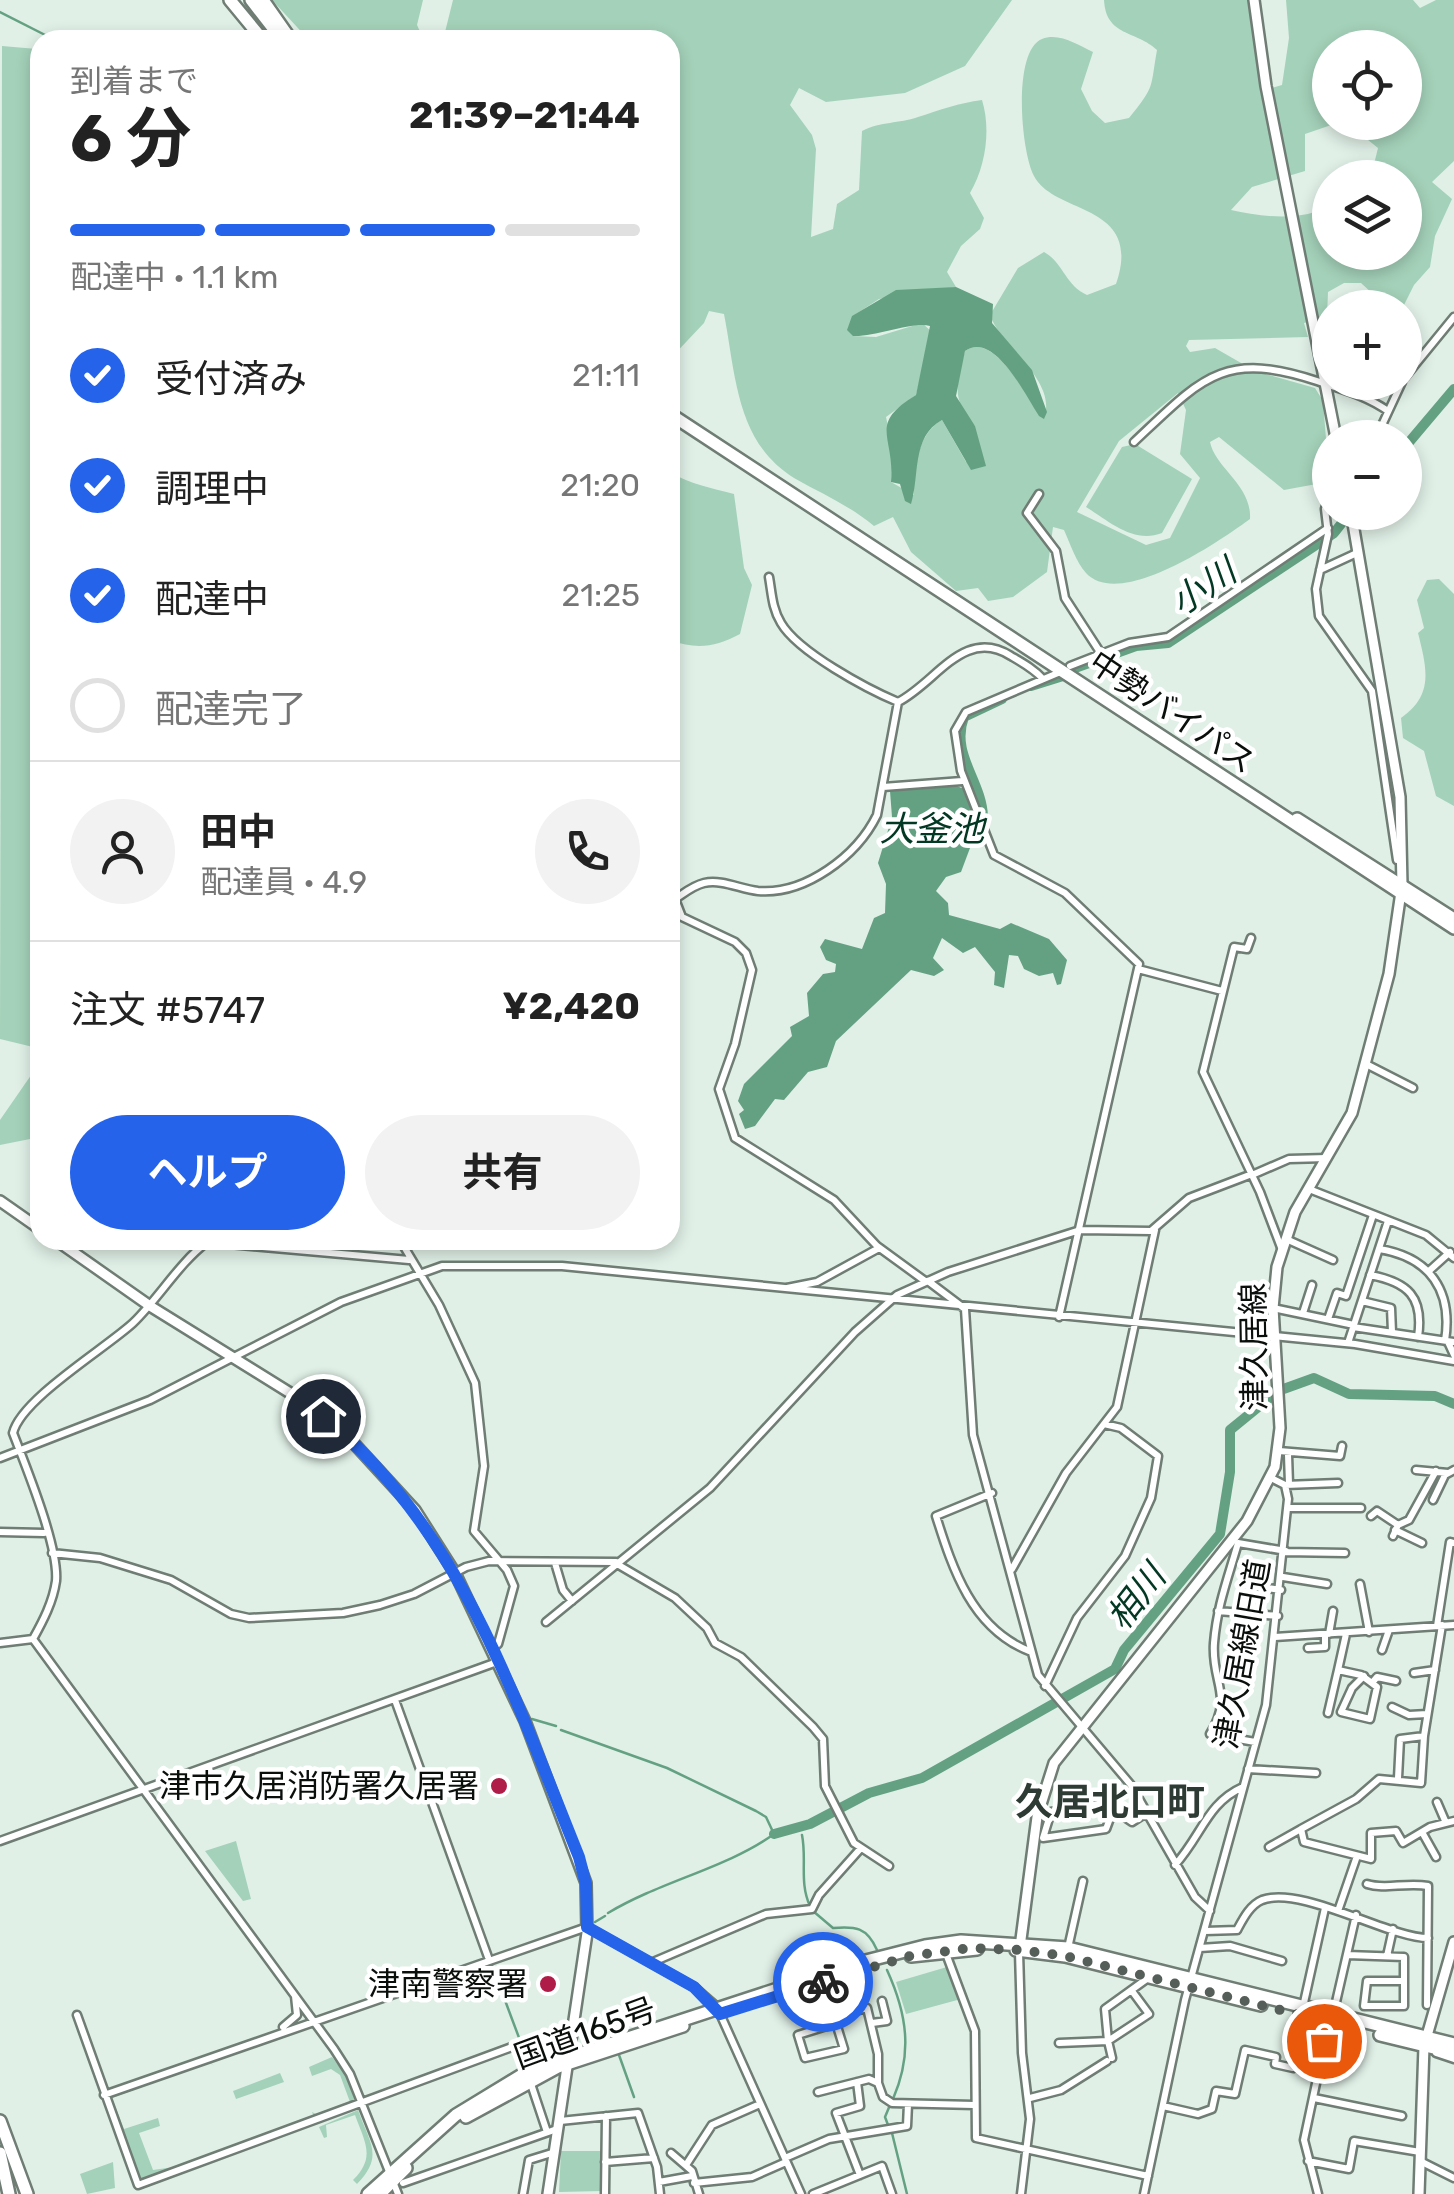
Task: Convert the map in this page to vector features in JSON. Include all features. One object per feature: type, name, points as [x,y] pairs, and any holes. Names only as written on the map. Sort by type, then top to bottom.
[{"type":"highway","points":[[230,0],[255,30]]},
{"type":"highway","points":[[252,0],[274,30]]},
{"type":"highway","points":[[262,0],[284,30]]},
{"type":"highway","name":"中勢バイパス","points":[[680,421],[1401,889],[1454,919]]},
{"type":"highway","name":"中勢バイパス","points":[[1401,889],[1454,928]]},
{"type":"highway","name":"国道165号","points":[[380,2194],[480,2098],[530,2070],[893,1952],[962,1941],[1068,1948],[1331,2019],[1454,2042]]},
{"type":"highway","name":"国道165号","points":[[718,2011],[944,1951],[1020,1946],[1302,2008],[1331,2019],[1370,2024],[1426,2039],[1454,2056]]},
{"type":"highway","name":"国道165号","points":[[368,2194],[395,2179],[468,2115],[568,2060]]},
{"type":"highway","points":[[0,2121],[27,2194]]},
{"type":"highway","points":[[0,2153],[9,2194]]},
{"type":"main road","points":[[1254,0],[1260,54],[1312,314]]},
{"type":"main road","name":"津久居線","points":[[1020,1946],[1041,1798],[1054,1764],[1236,1541],[1283,1453],[1274,1308],[1283,1250],[1308,1189],[1352,1113],[1389,974],[1401,889],[1400,797],[1355,530]]},
{"type":"main road","points":[[0,1201],[30,1222]]},
{"type":"main road","points":[[70,1250],[150,1306],[303,1402],[349,1438],[408,1500],[456,1573],[499,1661],[579,1857],[586,1884],[587,1927],[548,2194]]},
{"type":"main road","points":[[1419,2194],[1426,2039],[1454,1942]]},
{"type":"street","points":[[1422,357],[1454,317]]},
{"type":"street","points":[[1134,442],[1208,381],[1239,366],[1275,367],[1312,379]]},
{"type":"street","points":[[1371,400],[1388,411]]},
{"type":"street","points":[[1384,420],[1394,400]]},
{"type":"street","points":[[1039,494],[1027,512],[1056,551],[1065,598],[1100,652]]},
{"type":"street","points":[[1328,530],[1316,589],[1323,625],[1364,673],[1375,702],[1397,860]]},
{"type":"street","points":[[1070,666],[1100,652],[1168,638],[1328,534]]},
{"type":"street","points":[[1320,570],[1360,552]]},
{"type":"street","points":[[769,577],[772,600],[786,631],[866,689],[898,702],[916,694],[944,666],[982,645],[998,647],[1043,679]]},
{"type":"street","points":[[1058,673],[962,715],[955,733],[962,780],[996,857],[1065,893],[1139,964],[1059,1317]]},
{"type":"street","points":[[680,897],[705,882],[760,891],[796,886],[829,868],[865,834],[876,815],[898,702]]},
{"type":"street","points":[[1375,702],[1386,705]]},
{"type":"street","points":[[883,787],[962,780]]},
{"type":"street","points":[[680,913],[735,942],[750,963],[750,989],[718,1089],[736,1138],[829,1196],[858,1221],[879,1248],[965,1309]]},
{"type":"street","points":[[1252,938],[1247,949],[1234,947],[1203,1072],[1283,1250]]},
{"type":"street","points":[[1138,970],[1222,992]]},
{"type":"street","points":[[1366,1064],[1414,1088]]},
{"type":"street","points":[[1012,1570],[1066,1473],[1119,1402],[1155,1230],[1194,1196],[1290,1159],[1328,1159]]},
{"type":"street","points":[[1308,1189],[1426,1235],[1452,1254],[1429,1271]]},
{"type":"street","points":[[1328,1319],[1337,1293],[1346,1296],[1373,1215]]},
{"type":"street","points":[[1348,1343],[1388,1221]]},
{"type":"street","points":[[546,1622],[710,1488],[855,1332],[890,1301],[926,1281],[1080,1230],[1155,1230]]},
{"type":"street","points":[[1286,1238],[1332,1260]]},
{"type":"street","points":[[782,1290],[817,1282],[879,1248]]},
{"type":"street","points":[[0,1458],[150,1400],[342,1302],[420,1274],[462,1264],[562,1266],[965,1309],[1348,1343],[1454,1358],[1446,1302],[1429,1271],[1406,1255],[1378,1249]]},
{"type":"street","points":[[33,1639],[55,1586],[52,1553],[37,1495],[13,1432],[16,1424],[57,1382],[150,1306],[202,1250]]},
{"type":"street","points":[[304,1250],[409,1260]]},
{"type":"street","points":[[404,1250],[440,1305],[474,1383],[484,1466],[474,1531],[510,1575],[514,1594],[493,1648]]},
{"type":"street","points":[[1370,1275],[1396,1280],[1412,1291],[1421,1312],[1418,1337]]},
{"type":"street","points":[[1303,1313],[1312,1285]]},
{"type":"street","points":[[1362,1301],[1391,1308],[1392,1332]]},
{"type":"street","points":[[1274,1308],[1449,1342]]},
{"type":"street","points":[[965,1309],[973,1432],[1012,1570],[1030,1652],[1045,1686],[1130,1784],[1200,1904],[1210,1910]]},
{"type":"street","points":[[1045,1686],[1077,1618],[1126,1556],[1152,1498],[1158,1456],[1121,1428],[1104,1424]]},
{"type":"street","points":[[1283,1453],[1340,1456],[1342,1446]]},
{"type":"street","name":"津久居線旧道","points":[[1144,2194],[1190,1984],[1256,1742],[1275,1637],[1285,1551],[1287,1484],[1283,1453]]},
{"type":"street","points":[[1416,1470],[1451,1472],[1434,1500]]},
{"type":"street","points":[[1395,1530],[1409,1520],[1436,1471]]},
{"type":"street","points":[[1271,1478],[1287,1484],[1338,1483]]},
{"type":"street","points":[[992,1493],[936,1516],[960,1586],[975,1609],[1007,1641],[1030,1652]]},
{"type":"street","points":[[1287,1508],[1361,1508]]},
{"type":"street","points":[[1371,1516],[1378,1511],[1395,1530],[1422,1543]]},
{"type":"street","points":[[0,1532],[44,1533]]},
{"type":"street","points":[[1256,1742],[1210,1734],[1223,1705],[1214,1650],[1218,1611],[1236,1541],[1285,1551],[1346,1553]]},
{"type":"street","points":[[1269,1847],[1356,1800],[1380,1778],[1422,1783],[1424,1736],[1450,1542],[1454,1543]]},
{"type":"street","points":[[52,1553],[93,1556],[171,1580],[231,1614],[249,1618],[343,1614],[414,1594],[456,1573],[498,1560],[617,1563],[675,1598],[707,1628],[716,1643],[740,1657],[813,1727],[823,1739],[826,1786],[861,1848],[889,1866]]},
{"type":"street","points":[[556,1562],[563,1590],[572,1601]]},
{"type":"street","points":[[1282,1577],[1327,1584]]},
{"type":"street","points":[[1360,1584],[1370,1632]]},
{"type":"street","points":[[1254,1586],[1281,1590]]},
{"type":"street","points":[[1218,1611],[1278,1616]]},
{"type":"street","points":[[1308,1648],[1325,1647],[1333,1611]]},
{"type":"street","points":[[1275,1637],[1454,1625]]},
{"type":"street","points":[[1382,1650],[1389,1630]]},
{"type":"street","points":[[1328,1713],[1346,1634]]},
{"type":"street","points":[[0,1643],[33,1639]]},
{"type":"street","points":[[33,1639],[350,2074],[398,2194]]},
{"type":"street","points":[[0,1841],[499,1661]]},
{"type":"street","points":[[1338,1670],[1364,1676],[1376,1688],[1370,1719],[1341,1712],[1352,1688],[1364,1676]]},
{"type":"street","points":[[1414,1673],[1435,1670]]},
{"type":"street","points":[[1372,1683],[1377,1677],[1396,1681]]},
{"type":"street","points":[[395,1700],[488,1958]]},
{"type":"street","points":[[1392,1708],[1404,1709],[1408,1715],[1427,1714]]},
{"type":"street","points":[[1398,1779],[1402,1734],[1424,1736]]},
{"type":"street","points":[[1248,1769],[1316,1773]]},
{"type":"street","points":[[1176,1865],[1199,1838],[1215,1803],[1243,1788]]},
{"type":"street","points":[[1301,1829],[1304,1842],[1371,1858],[1371,1833],[1396,1831],[1403,1843],[1450,1822],[1437,1802]]},
{"type":"street","points":[[1112,1813],[1106,1830],[1042,1838],[1051,1812],[1104,1803],[1112,1813],[1132,1822],[1146,1812]]},
{"type":"street","points":[[1422,1832],[1436,1858]]},
{"type":"street","points":[[652,1963],[766,1914],[812,1909],[819,1895],[861,1848]]},
{"type":"street","points":[[1338,1911],[1358,1856]]},
{"type":"street","points":[[1068,1948],[1083,1882]]},
{"type":"street","points":[[1366,1884],[1377,1888],[1402,1882],[1428,1886],[1427,2004]]},
{"type":"street","points":[[1205,1931],[1237,1930],[1250,1910],[1265,1900],[1356,1915],[1428,1938]]},
{"type":"street","points":[[1302,2008],[1325,1908]]},
{"type":"street","points":[[1318,2194],[1304,2140],[1356,1915]]},
{"type":"street","points":[[104,2094],[488,1958],[587,1927],[694,1987],[718,2011],[801,2194]]},
{"type":"street","points":[[1387,1956],[1393,1929]]},
{"type":"street","points":[[1020,1946],[1022,2052],[1030,2098],[1020,2194]]},
{"type":"street","points":[[1200,1948],[1230,1946],[1282,1961]]},
{"type":"street","points":[[944,1951],[975,2031],[976,2138],[1148,2176]]},
{"type":"street","points":[[1347,1955],[1404,1957],[1404,1981],[1404,2006],[1364,2006],[1367,1981],[1404,1981]]},
{"type":"street","points":[[1030,2098],[1062,2090],[1110,2060],[1105,2009],[1148,1977]]},
{"type":"street","points":[[836,1978],[836,2020],[844,2049],[805,2058],[798,2035],[836,2020],[867,2008],[878,2084],[885,2100],[974,2105]]},
{"type":"street","points":[[1059,2042],[1108,2041],[1149,2014],[1132,1991]]},
{"type":"street","points":[[274,2033],[296,2018],[294,1994]]},
{"type":"street","points":[[872,2023],[887,2021],[882,2001]]},
{"type":"street","points":[[1370,2024],[1374,2006]]},
{"type":"street","points":[[77,2015],[138,2185],[520,2044]]},
{"type":"street","points":[[1163,2106],[1198,2114],[1212,2109],[1216,2091],[1235,2094],[1245,2050],[1276,2057],[1275,2064],[1293,2068]]},
{"type":"street","points":[[818,2092],[868,2079],[878,2084]]},
{"type":"street","points":[[530,2080],[555,2127]]},
{"type":"street","points":[[857,2082],[860,2106],[836,2112],[860,2175]]},
{"type":"street","points":[[1314,2098],[1402,2116]]},
{"type":"street","points":[[686,2165],[712,2124],[760,2104]]},
{"type":"street","points":[[659,2182],[752,2177],[830,2138],[907,2126],[908,2104]]},
{"type":"street","points":[[395,2179],[555,2127],[638,2113],[654,2158],[660,2194]]},
{"type":"street","points":[[605,2194],[606,2116]]},
{"type":"street","points":[[1308,2162],[1349,2169],[1354,2141],[1420,2156],[1454,2178]]},
{"type":"street","points":[[524,2194],[528,2160],[555,2152]]},
{"type":"street","points":[[670,2153],[686,2165],[699,2194]]},
{"type":"street","points":[[605,2162],[654,2158]]},
{"type":"street","points":[[814,2194],[882,2166],[892,2194]]},
{"type":"shaded area","points":[[272,0],[423,0],[419,30],[300,30]]},
{"type":"shaded area","points":[[453,0],[1012,0],[965,66],[905,93],[826,102],[799,88],[790,105],[812,135],[816,149],[811,237],[833,229],[837,204],[859,190],[862,131],[982,100],[985,147],[970,193],[984,218],[980,229],[961,246],[947,272],[956,287],[879,299],[853,316],[853,336],[876,337],[922,323],[932,332],[916,395],[886,417],[893,450],[891,482],[914,495],[922,443],[942,420],[966,462],[975,426],[959,399],[959,372],[965,351],[976,347],[999,358],[1044,418],[1043,390],[990,315],[1018,268],[1044,252],[1087,295],[1116,284],[1121,257],[1118,238],[1108,224],[1045,189],[1029,164],[1022,103],[1026,62],[1033,47],[1042,39],[1055,37],[1093,52],[1081,89],[1092,111],[1105,123],[1129,118],[1138,107],[1150,86],[1157,50],[1116,27],[1106,12],[1104,0],[1252,0],[1249,9],[1262,91],[1282,85],[1289,38],[1286,0],[1413,0],[1420,8],[1436,0],[1454,0],[1454,161],[1432,182],[1452,199],[1435,236],[1430,267],[1412,290],[1369,290],[1361,283],[1344,283],[1332,290],[1312,290],[1312,321],[1304,323],[1308,337],[1189,340],[1186,346],[1190,352],[1215,348],[1255,371],[1312,387],[1312,400],[1323,401],[1324,420],[1312,420],[1312,485],[1284,490],[1219,437],[1210,442],[1245,496],[1250,519],[1170,568],[1122,583],[1102,582],[1086,573],[1064,530],[1053,527],[1047,572],[1013,597],[988,601],[978,588],[956,591],[911,552],[893,517],[874,526],[794,478],[760,446],[736,384],[724,314],[709,311],[704,323],[680,348],[680,30],[446,30]],"holes":[[[1312,30],[1422,30],[1422,140],[1368,140],[1378,148],[1375,160],[1422,160],[1422,270],[1312,270],[1312,213],[1269,216],[1231,210],[1252,187],[1305,171],[1305,134],[1312,132]],[[1178,393],[1186,410],[1180,454],[1200,478],[1170,538],[1146,545],[1077,512],[1119,441]]]},
{"type":"shaded area","points":[[2,46],[30,48],[30,1046],[0,1039]]},
{"type":"shaded area","points":[[1135,444],[1192,479],[1162,533],[1152,536],[1132,534],[1086,507],[1122,447]]},
{"type":"shaded area","points":[[680,477],[734,494],[744,568],[752,585],[740,634],[714,644],[680,643]]},
{"type":"shaded area","points":[[1439,579],[1454,594],[1454,806],[1436,796],[1424,751],[1403,738],[1401,718],[1419,700],[1425,680],[1418,633],[1424,628],[1417,600],[1427,580]]},
{"type":"shaded area","points":[[30,1077],[30,1139],[0,1145],[0,1120]]},
{"type":"shaded area","points":[[236,1841],[251,1899],[243,1901],[205,1851]]},
{"type":"shaded area","points":[[947,1967],[961,1999],[906,2014],[896,1982]]},
{"type":"shaded area","points":[[332,2057],[345,2074],[356,2103],[314,2117],[312,2112],[350,2102],[340,2075],[331,2069],[312,2076],[309,2067]]},
{"type":"shaded area","points":[[209,2061],[214,2066],[209,2062],[112,2098],[124,2129],[158,2118],[160,2126],[139,2133],[153,2170],[174,2167],[138,2180],[107,2095]]},
{"type":"shaded area","points":[[280,2073],[284,2082],[236,2099],[233,2091]]},
{"type":"shaded area","points":[[358,2110],[372,2157],[357,2184],[353,2180],[364,2164],[366,2149],[355,2115],[326,2125],[324,2138],[319,2127]]},
{"type":"shaded area","points":[[561,2151],[603,2151],[602,2191],[559,2192]]},
{"type":"shaded area","points":[[113,2162],[115,2188],[87,2194],[80,2174]]},
{"type":"water","points":[[956,287],[993,304],[992,323],[1032,370],[1047,412],[1044,419],[1039,416],[1008,368],[987,349],[965,351],[956,396],[975,426],[986,466],[971,470],[942,420],[925,436],[911,504],[905,501],[900,484],[891,482],[887,432],[892,415],[916,395],[930,326],[862,336],[853,336],[847,330],[852,316],[896,290]]},
{"type":"water","name":"大釜池","points":[[952,784],[964,789],[979,824],[961,872],[946,877],[936,891],[948,903],[949,915],[1000,929],[1011,923],[1049,939],[1067,960],[1061,984],[1057,985],[1053,973],[1039,976],[1024,969],[1018,956],[1009,955],[1004,988],[994,985],[995,972],[975,947],[963,953],[942,938],[933,958],[944,970],[934,976],[911,970],[836,1041],[827,1067],[808,1072],[784,1100],[775,1099],[755,1126],[745,1129],[739,1114],[744,1110],[738,1101],[744,1084],[792,1036],[790,1027],[809,1016],[807,993],[823,974],[835,972],[836,964],[826,960],[820,947],[825,939],[862,949],[874,918],[885,913],[886,884],[878,863],[892,817],[890,791]]},
{"type":"waterway","points":[[0,12],[35,30]]},
{"type":"waterway","name":"小川","points":[[1422,427],[1454,389]]},
{"type":"waterway","name":"小川","points":[[1075,668],[1136,646],[1168,643],[1336,530]]},
{"type":"waterway","name":"小川","points":[[1031,686],[1063,676]]},
{"type":"waterway","name":"小川","points":[[974,822],[983,817],[964,755],[961,730],[964,717],[1002,699]]},
{"type":"waterway","name":"相川","points":[[774,1834],[810,1824],[869,1793],[922,1778],[1115,1669],[1124,1650],[1220,1534],[1230,1472],[1230,1430],[1278,1391],[1314,1378],[1349,1394],[1435,1396],[1454,1404]]},
{"type":"waterway","points":[[532,1719],[556,1726]]},
{"type":"waterway","points":[[561,1730],[667,1768],[756,1811],[766,1817],[774,1834],[736,1856],[608,1913]]},
{"type":"waterway","points":[[802,1835],[810,1906]]},
{"type":"waterway","points":[[813,1911],[833,1928],[864,1932],[877,1950]]},
{"type":"waterway","points":[[595,1922],[605,1916]]},
{"type":"waterway","points":[[491,1963],[521,2043],[557,2029]]},
{"type":"waterway","points":[[887,1970],[905,2034],[903,2066],[893,2099]]},
{"type":"waterway","points":[[619,2055],[634,2097]]},
{"type":"waterway","points":[[888,2125],[885,2117],[890,2105]]},
{"type":"waterway","points":[[642,2115],[653,2147]]},
{"type":"waterway","points":[[892,2133],[907,2194]]},
{"type":"waterway","points":[[660,2169],[662,2178],[680,2175]]},
{"type":"waterway","points":[[699,2184],[703,2194]]},
{"type":"way so far","points":[[823,1982],[874,1965],[944,1951],[971,1948],[1044,1952],[1328,2022],[1324,2041]]},
{"type":"place","name":"津市久居消防署久居署","points":[[499,1786]]},
{"type":"place","name":"津南警察署","points":[[548,1984]]},
{"type":"district","name":"久居北口町","points":[[1110,1802]]},
{"type":"route","points":[[323,1416],[400,1490],[456,1573],[502,1666],[579,1857],[586,1884],[587,1927],[694,1987],[720,2014],[823,1982]]}]
